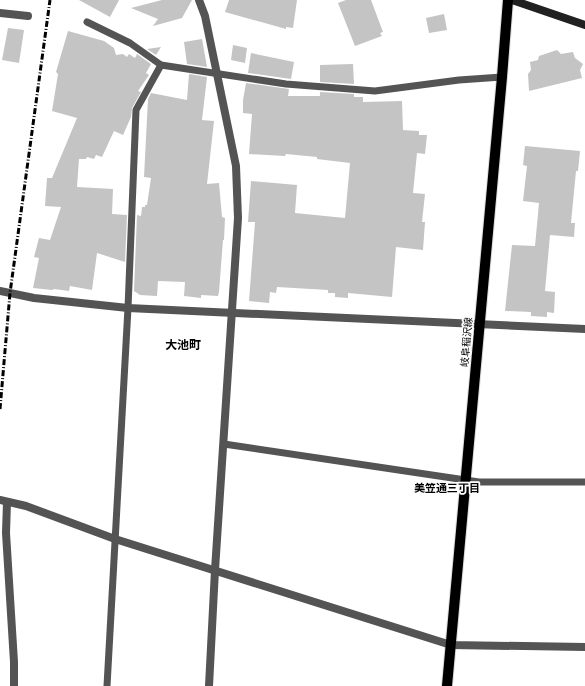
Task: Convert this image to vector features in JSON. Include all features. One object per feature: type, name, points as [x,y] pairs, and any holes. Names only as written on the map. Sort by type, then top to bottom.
[{"type":"main road","name":"岐阜稲沢線","points":[[447,686],[508,0]]},
{"type":"main road","points":[[512,0],[585,25]]},
{"type":"street","points":[[199,0],[205,16],[236,166],[238,218],[209,686]]},
{"type":"street","points":[[0,13],[28,16]]},
{"type":"street","points":[[0,291],[34,298],[128,308],[585,329]]},
{"type":"street","points":[[14,686],[14,662],[4,501],[26,506],[115,539],[451,645],[585,647]]},
{"type":"lane","points":[[87,22],[130,43],[162,66],[286,84],[375,91],[459,80],[502,77]]},
{"type":"lane","points":[[108,686],[128,308],[136,110],[162,66]]},
{"type":"lane","points":[[224,444],[479,482],[585,482]]},
{"type":"building","points":[[79,0],[119,0],[110,17]]},
{"type":"building","points":[[162,0],[192,0],[182,18],[153,26],[158,19],[131,8]]},
{"type":"building","points":[[229,0],[297,0],[293,28],[286,27],[286,29],[225,12]]},
{"type":"building","points":[[346,0],[371,0],[383,32],[380,33],[382,36],[355,46],[338,3]]},
{"type":"building","points":[[444,14],[447,30],[429,33],[426,18]]},
{"type":"building","points":[[8,28],[24,30],[19,63],[2,60]]},
{"type":"building","points":[[68,31],[104,41],[114,48],[116,55],[123,54],[127,57],[129,54],[135,58],[137,54],[151,64],[146,73],[149,75],[138,91],[141,92],[132,108],[131,117],[123,135],[114,131],[102,157],[96,155],[94,159],[87,157],[86,159],[79,159],[77,187],[113,189],[112,214],[127,215],[125,262],[97,253],[92,290],[70,286],[69,291],[33,288],[39,258],[34,257],[39,238],[50,240],[61,207],[45,206],[47,178],[52,178],[77,118],[52,111],[58,74],[56,72]]},
{"type":"building","points":[[202,39],[207,67],[187,64],[184,42]]},
{"type":"building","points":[[233,45],[247,48],[245,63],[231,60]]},
{"type":"building","points":[[161,47],[156,55],[147,49]]},
{"type":"building","points":[[557,50],[561,54],[573,52],[575,58],[583,64],[580,70],[582,78],[529,91],[528,74],[531,70],[530,62],[538,60],[539,56]]},
{"type":"building","points":[[251,53],[294,62],[291,79],[248,73]]},
{"type":"building","points":[[353,64],[354,84],[320,82],[320,65]]},
{"type":"building","points":[[189,74],[207,77],[202,120],[214,121],[207,184],[219,183],[222,217],[225,218],[219,292],[218,296],[201,295],[201,298],[184,296],[185,282],[158,281],[157,296],[140,295],[134,291],[137,215],[141,216],[142,207],[147,205],[151,178],[144,177],[148,99],[151,93],[187,100]]},
{"type":"building","points":[[246,83],[289,89],[288,96],[320,96],[320,92],[354,94],[354,97],[363,97],[363,102],[402,101],[403,130],[419,131],[419,135],[427,135],[425,154],[417,153],[413,193],[425,194],[422,222],[425,222],[423,250],[396,247],[392,297],[348,293],[348,298],[335,297],[335,293],[328,293],[328,290],[277,287],[276,293],[270,292],[269,303],[249,301],[255,222],[248,222],[251,181],[297,185],[295,213],[345,218],[350,163],[317,159],[317,157],[286,154],[285,156],[249,154],[252,114],[243,113],[243,100]]},
{"type":"building","points":[[525,146],[580,151],[578,171],[576,171],[571,223],[575,223],[574,237],[550,235],[545,291],[555,292],[554,313],[547,312],[547,317],[531,316],[531,312],[505,311],[512,245],[535,246],[539,203],[523,201],[527,166],[523,165]]},
{"type":"railway","points":[[0,409],[10,293],[50,0]]},
{"type":"district","name":"大池町","points":[[183,344]]},
{"type":"district","name":"美笠通三丁目","points":[[447,487]]}]
